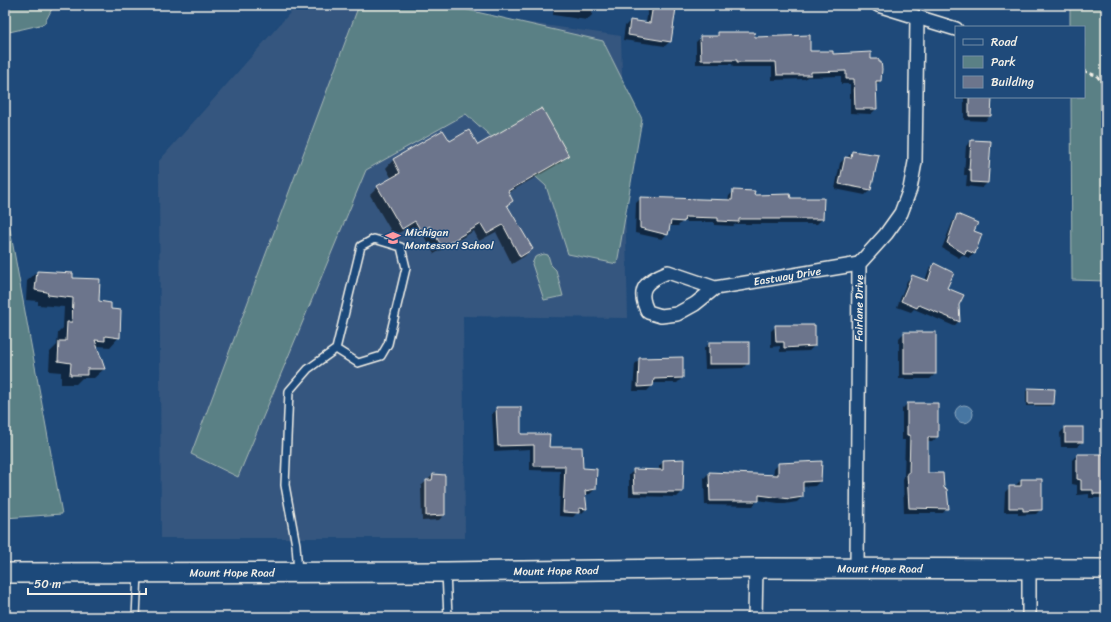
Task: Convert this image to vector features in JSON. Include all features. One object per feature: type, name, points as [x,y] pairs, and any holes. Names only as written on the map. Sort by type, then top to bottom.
[{"type":"street","points":[[878,5],[955,29]]},
{"type":"street","name":"Fairlane Drive","points":[[856,568],[859,264],[886,234],[901,213],[910,189],[915,162],[917,18]]},
{"type":"street","name":"Eastway Drive","points":[[716,288],[668,272],[651,279],[645,286],[643,303],[648,312],[661,316],[677,314],[695,304],[716,288],[859,264]]},
{"type":"street","points":[[755,617],[756,568]]},
{"type":"street","name":"Mount Hope Road","points":[[5,573],[446,572],[756,568],[1106,569]]},
{"type":"street","points":[[1029,568],[1029,617]]},
{"type":"lane","points":[[298,572],[296,545],[285,485],[289,391],[308,369],[336,349],[361,246],[374,239],[401,247],[406,268],[388,344],[381,356],[358,363],[336,349]]},
{"type":"lane","points":[[136,617],[138,572]]},
{"type":"lane","points":[[446,572],[448,617]]},
{"type":"path","points":[[1085,71],[1097,76],[1106,88]]},
{"type":"shaded area","name":"Michigan Montessori School","points":[[297,5],[403,5],[621,36],[628,318],[463,316],[465,538],[161,538],[159,161]]},
{"type":"shaded area","points":[[964,405],[970,408],[973,414],[970,420],[964,423],[958,420],[955,414],[958,408]]},
{"type":"green space","points":[[5,5],[54,5],[44,24],[5,33]]},
{"type":"green space","points":[[359,5],[446,5],[603,41],[642,119],[617,264],[568,254],[546,186],[466,114],[366,170],[238,477],[191,454]]},
{"type":"green space","points":[[1070,5],[1106,5],[1106,281],[1072,280],[1071,98],[1085,98],[1085,26],[1070,26]]},
{"type":"green space","points":[[5,202],[62,514],[5,518]]},
{"type":"green space","points":[[544,254],[548,255],[551,265],[556,270],[563,296],[544,300],[532,264],[535,257]]},
{"type":"building","points":[[653,5],[676,8],[671,42],[628,35],[630,20],[650,23]]},
{"type":"building","points":[[718,32],[754,32],[755,37],[810,35],[810,51],[833,51],[833,54],[871,52],[871,59],[879,59],[882,69],[881,81],[876,81],[877,109],[855,109],[854,79],[846,79],[846,71],[811,72],[811,75],[777,75],[776,62],[701,60],[700,36],[718,36]]},
{"type":"building","points":[[969,98],[992,98],[991,116],[969,116]]},
{"type":"building","points":[[542,108],[569,156],[508,191],[513,201],[507,205],[533,249],[520,257],[503,225],[487,234],[481,224],[442,247],[430,226],[421,231],[415,221],[402,229],[377,186],[400,173],[393,159],[443,130],[450,141],[469,130],[478,145]]},
{"type":"building","points":[[971,140],[991,141],[988,183],[971,182],[971,170],[969,170]]},
{"type":"building","points":[[852,151],[879,155],[871,190],[839,184],[845,157],[851,158]]},
{"type":"building","points":[[733,190],[755,191],[754,195],[790,194],[791,198],[824,198],[823,219],[739,219],[739,222],[718,221],[718,218],[685,217],[684,222],[671,221],[668,235],[640,228],[640,197],[732,200]]},
{"type":"building","points":[[957,214],[978,223],[974,231],[982,234],[975,254],[966,250],[965,254],[947,243]]},
{"type":"building","points":[[934,263],[954,273],[947,288],[964,295],[959,305],[960,322],[919,305],[917,308],[901,301],[912,275],[928,281]]},
{"type":"building","points":[[37,271],[73,273],[73,278],[100,279],[99,301],[111,303],[111,309],[121,310],[120,338],[105,336],[105,341],[95,340],[105,369],[87,369],[87,375],[70,375],[71,363],[58,361],[59,341],[66,341],[67,322],[72,322],[73,298],[48,295],[47,292],[35,290]]},
{"type":"building","points":[[775,325],[815,325],[815,346],[784,348],[784,342],[776,342]]},
{"type":"building","points":[[904,332],[936,332],[936,374],[904,374]]},
{"type":"building","points":[[709,342],[749,342],[749,364],[709,364]]},
{"type":"building","points":[[683,357],[683,378],[654,379],[653,386],[638,387],[639,358]]},
{"type":"building","points":[[1028,388],[1055,389],[1054,404],[1028,404]]},
{"type":"building","points":[[907,403],[938,403],[938,437],[928,437],[928,473],[943,473],[944,488],[947,489],[949,509],[909,508],[907,473],[909,473],[910,435],[907,435]]},
{"type":"building","points":[[496,407],[521,407],[521,434],[550,434],[549,447],[582,447],[583,468],[597,469],[596,489],[585,491],[587,509],[579,508],[579,513],[563,512],[565,466],[534,466],[534,445],[498,446]]},
{"type":"building","points":[[1065,427],[1083,427],[1083,442],[1065,442]]},
{"type":"building","points":[[1077,454],[1106,454],[1106,494],[1093,494],[1093,490],[1081,490],[1081,480],[1077,479]]},
{"type":"building","points":[[684,459],[683,492],[634,492],[633,469],[663,470],[663,460]]},
{"type":"building","points":[[822,461],[821,481],[803,482],[803,497],[790,499],[759,495],[759,501],[710,501],[709,472],[778,475],[778,463]]},
{"type":"building","points":[[433,474],[445,475],[445,515],[426,516],[426,480],[432,480]]},
{"type":"building","points":[[1021,479],[1042,479],[1042,510],[1023,511],[1023,508],[1009,508],[1009,486],[1021,486]]},
{"type":"place","name":"Michigan Montessori School","points":[[393,238]]}]
